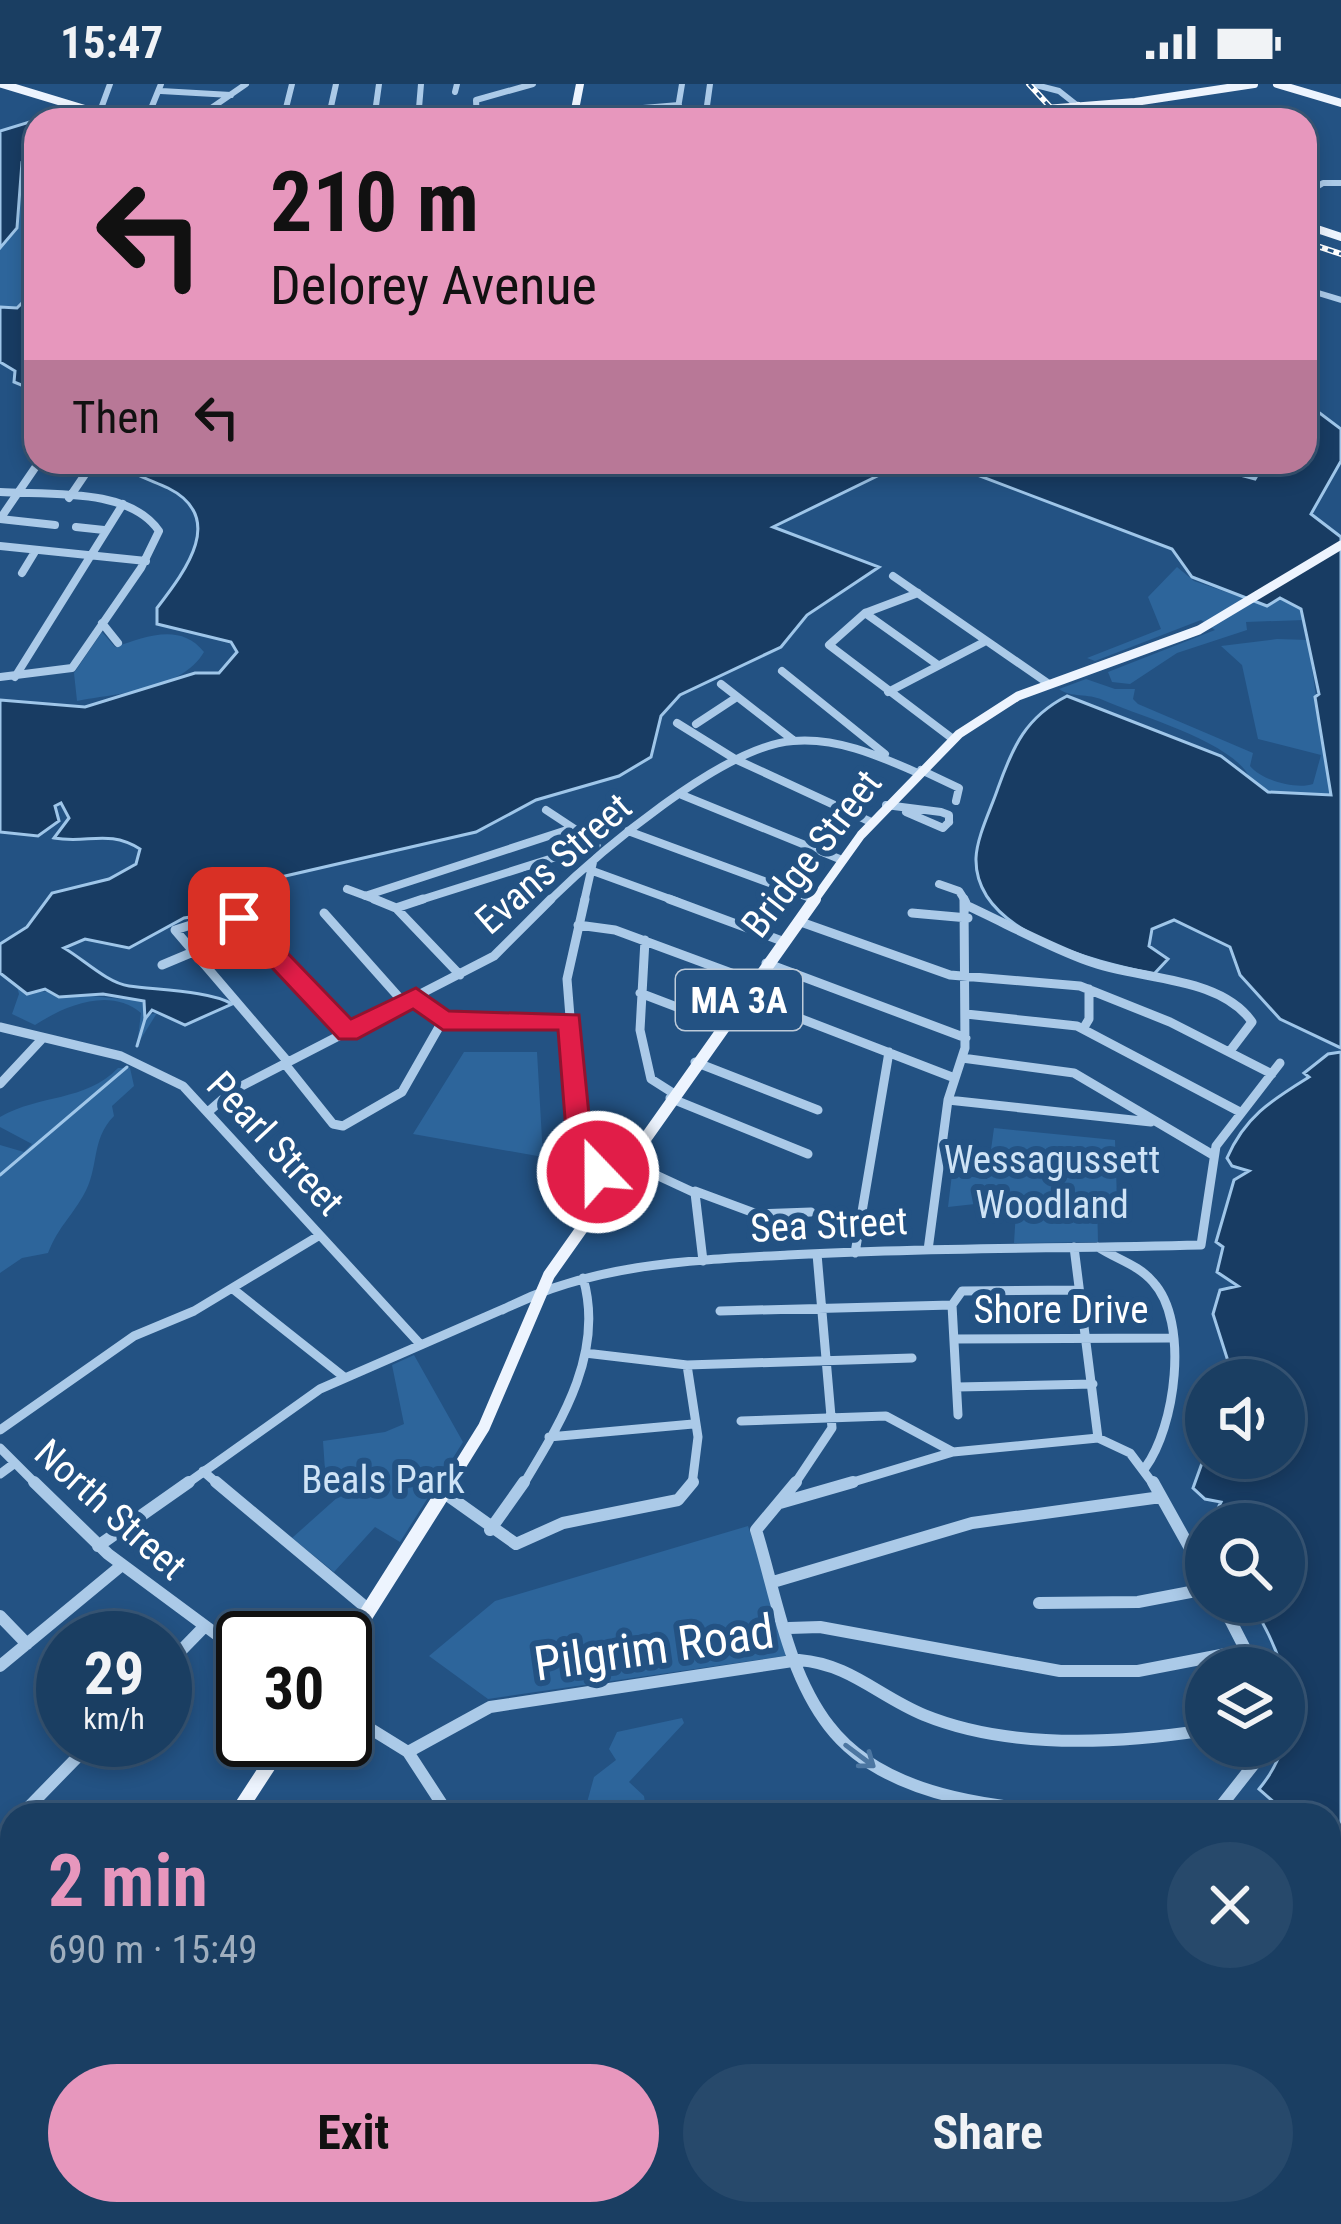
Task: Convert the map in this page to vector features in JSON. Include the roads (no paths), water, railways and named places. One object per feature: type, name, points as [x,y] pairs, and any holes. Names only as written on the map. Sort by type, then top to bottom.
[{"type":"main road","points":[[2,84],[74,108]]},
{"type":"main road","points":[[1062,108],[1254,84]]},
{"type":"main road","points":[[1273,84],[1341,104]]},
{"type":"main road","points":[[1229,88],[1294,90]]},
{"type":"main road","name":"Bridge Street","points":[[369,1610],[499,1400],[542,1291],[611,1180],[886,805],[953,739],[992,710],[1199,630],[1341,545]]},
{"type":"main road","points":[[244,1803],[267,1767]]},
{"type":"street","points":[[212,108],[246,84]]},
{"type":"street","points":[[477,108],[477,99],[533,84]]},
{"type":"street","points":[[679,108],[682,84]]},
{"type":"street","points":[[1032,84],[1063,93],[1078,106]]},
{"type":"street","points":[[1063,93],[1074,84]]},
{"type":"street","points":[[161,88],[231,95]]},
{"type":"street","points":[[634,108],[679,105]]},
{"type":"street","points":[[31,474],[0,520],[56,525]]},
{"type":"street","points":[[69,498],[85,474]]},
{"type":"street","points":[[0,492],[123,504],[147,512],[159,526],[146,560],[71,669],[0,677]]},
{"type":"street","points":[[14,678],[123,504]]},
{"type":"street","points":[[76,527],[104,530]]},
{"type":"street","points":[[0,546],[146,560]]},
{"type":"street","points":[[22,573],[36,550]]},
{"type":"street","points":[[893,576],[1048,685]]},
{"type":"street","points":[[918,593],[865,613],[829,645],[953,739]]},
{"type":"street","points":[[865,613],[938,665]]},
{"type":"street","points":[[102,623],[112,629],[118,643]]},
{"type":"street","points":[[888,692],[986,641]]},
{"type":"street","points":[[782,671],[899,765]]},
{"type":"street","points":[[721,684],[793,740]]},
{"type":"street","points":[[696,724],[755,692]]},
{"type":"street","points":[[676,723],[735,759],[871,822]]},
{"type":"street","points":[[826,740],[850,726]]},
{"type":"street","name":"Evans Street","points":[[208,1112],[232,1091],[504,948],[601,846],[735,759],[793,740],[826,740],[959,788],[956,801]]},
{"type":"street","points":[[682,795],[842,860]]},
{"type":"street","points":[[886,805],[943,827],[950,818],[934,809],[905,812]]},
{"type":"street","points":[[546,810],[601,846]]},
{"type":"street","points":[[365,896],[573,828]]},
{"type":"street","points":[[628,831],[813,899]]},
{"type":"street","points":[[396,908],[601,846]]},
{"type":"street","points":[[595,857],[567,979],[581,1156],[611,1180]]},
{"type":"street","points":[[590,870],[782,941]]},
{"type":"street","points":[[928,1250],[952,1077],[966,1038],[968,912],[959,890],[939,884]]},
{"type":"street","points":[[347,889],[396,908],[460,975]]},
{"type":"street","points":[[912,913],[968,912],[1089,962],[1228,999],[1252,1022],[1230,1051]]},
{"type":"street","points":[[324,913],[404,1003]]},
{"type":"street","points":[[348,1032],[245,921],[213,918],[176,930],[340,1126],[402,1092],[443,1020]]},
{"type":"street","points":[[797,921],[941,972],[1061,982],[1089,989],[1272,1074]]},
{"type":"street","points":[[578,925],[645,940],[753,981]]},
{"type":"street","points":[[645,940],[640,993],[648,1075],[671,1095],[808,1154]]},
{"type":"street","points":[[162,965],[193,952]]},
{"type":"street","points":[[766,963],[966,1038]]},
{"type":"street","points":[[1083,1029],[1089,1021],[1089,989]]},
{"type":"street","points":[[640,993],[695,1014]]},
{"type":"street","points":[[742,996],[952,1077]]},
{"type":"street","points":[[416,997],[443,1020],[570,1021]]},
{"type":"street","points":[[966,1014],[1083,1029],[1240,1112]]},
{"type":"street","name":"Pearl Street","points":[[0,1028],[142,1063],[196,1098],[420,1344]]},
{"type":"street","points":[[0,1084],[42,1039]]},
{"type":"street","points":[[855,1253],[889,1052]]},
{"type":"street","points":[[962,1058],[1066,1070],[1213,1155],[1240,1112],[1280,1064]]},
{"type":"street","points":[[694,1062],[818,1109]]},
{"type":"street","name":"Evans Street","points":[[196,1098],[232,1091]]},
{"type":"street","points":[[948,1100],[1157,1123]]},
{"type":"street","name":"Sea Street","points":[[98,1546],[344,1377],[542,1291],[583,1278],[703,1261],[928,1250],[1195,1246],[1206,1239],[1213,1155]]},
{"type":"street","points":[[625,1161],[757,1214],[811,1212]]},
{"type":"street","points":[[690,1189],[700,1203],[703,1261]]},
{"type":"street","points":[[0,1430],[134,1336],[233,1289],[320,1235]]},
{"type":"street","points":[[1075,1247],[1098,1438]]},
{"type":"street","points":[[1098,1247],[1156,1284],[1169,1338],[1174,1400],[1156,1456],[1145,1468]]},
{"type":"street","points":[[818,1254],[834,1416],[824,1444],[756,1530],[799,1660],[841,1664],[924,1715],[975,1727],[1135,1743],[1185,1734]]},
{"type":"street","points":[[490,1529],[549,1437],[585,1353],[593,1324],[583,1278]]},
{"type":"street","points":[[233,1289],[344,1377]]},
{"type":"street","points":[[958,1415],[952,1305],[962,1291],[1079,1290]]},
{"type":"street","points":[[720,1311],[952,1305]]},
{"type":"street","points":[[508,1309],[526,1314],[530,1324]]},
{"type":"street","name":"Shore Drive","points":[[954,1339],[1169,1338]]},
{"type":"street","points":[[585,1353],[687,1365],[912,1358]]},
{"type":"street","points":[[443,1492],[516,1544],[563,1523],[678,1500],[691,1488],[698,1466],[687,1365]]},
{"type":"street","points":[[957,1387],[1093,1384]]},
{"type":"street","points":[[741,1420],[894,1418],[953,1452]]},
{"type":"street","points":[[549,1437],[693,1424]]},
{"type":"street","points":[[777,1504],[953,1452],[1046,1439],[1098,1438],[1130,1454],[1145,1468],[1185,1540]]},
{"type":"street","points":[[926,1460],[930,1442]]},
{"type":"street","name":"North Street","points":[[0,1448],[98,1546],[216,1636]]},
{"type":"street","points":[[0,1474],[15,1463]]},
{"type":"street","points":[[203,1471],[369,1610]]},
{"type":"street","points":[[773,1582],[981,1521],[1161,1497]]},
{"type":"street","points":[[0,1666],[122,1565]]},
{"type":"street","points":[[1040,1603],[1138,1603],[1185,1593]]},
{"type":"street","points":[[0,1616],[27,1644]]},
{"type":"street","points":[[789,1628],[820,1627],[1015,1664],[1097,1672],[1138,1672],[1185,1663]]},
{"type":"street","points":[[192,1639],[203,1628]]},
{"type":"street","name":"Pilgrim Road","points":[[408,1752],[490,1707],[799,1660],[831,1729],[868,1764],[928,1788],[993,1803]]},
{"type":"street","points":[[372,1730],[408,1752],[441,1803]]},
{"type":"street","points":[[33,1803],[68,1767]]},
{"type":"street","points":[[1223,1803],[1251,1767]]},
{"type":"waterway","points":[[137,1046],[145,1019]]},
{"type":"waterway","points":[[0,1175],[127,1067]]},
{"type":"railway","points":[[1029,84],[1051,108]]},
{"type":"railway","points":[[1317,246],[1341,254]]},
{"type":"park label","name":"Wessagussett Woodland","points":[[1052,1182]]},
{"type":"park label","name":"Beals Park","points":[[383,1479]]}]
